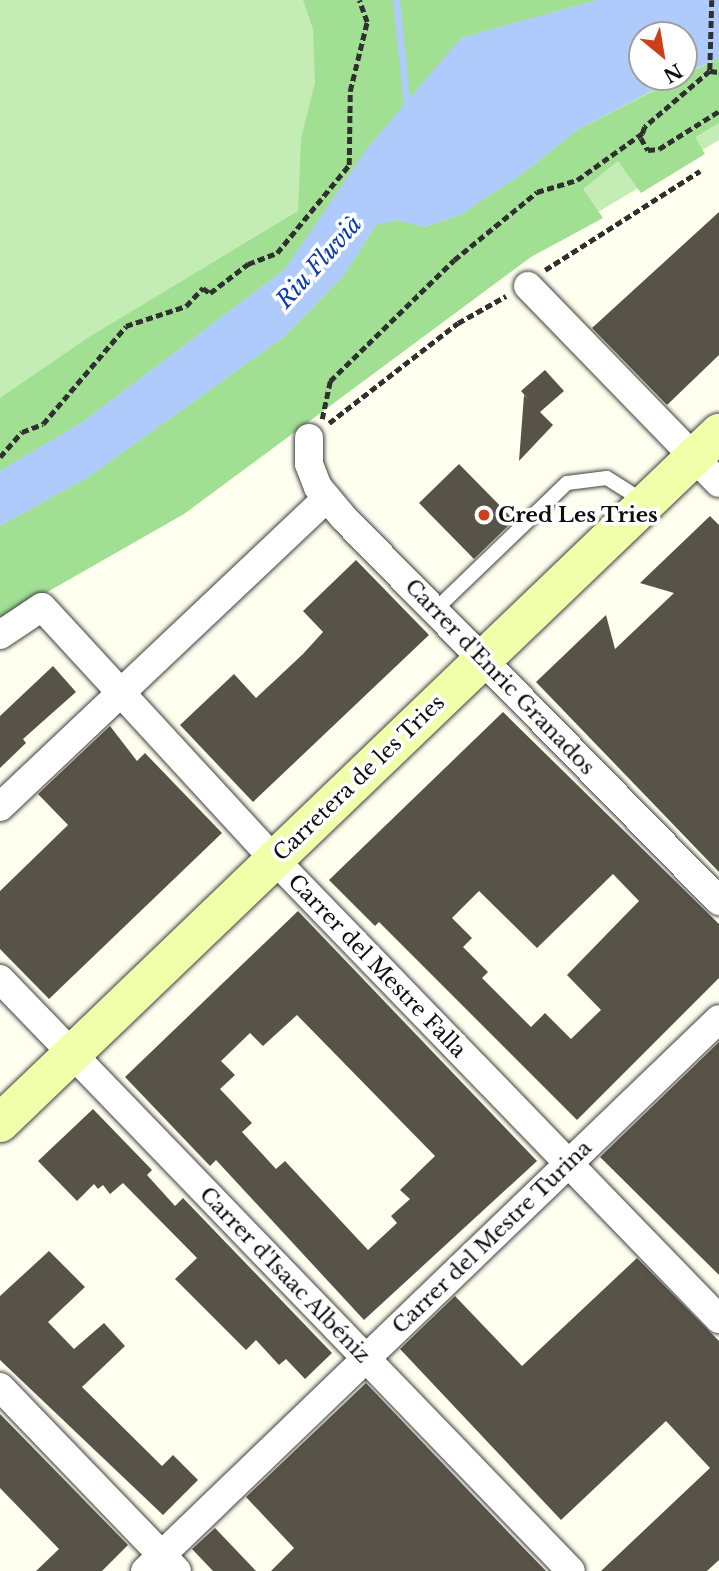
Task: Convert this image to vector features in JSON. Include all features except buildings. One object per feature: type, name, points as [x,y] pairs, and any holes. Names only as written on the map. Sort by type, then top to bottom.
[{"type":"street","points":[[528,286],[711,458]]},
{"type":"street","name":"Carrer d'Enric Granados","points":[[314,434],[309,464],[327,498],[719,901]]},
{"type":"street","name":"Carretera de les Tries","points":[[0,1123],[646,503],[711,458]]},
{"type":"street","points":[[0,807],[327,498]]},
{"type":"street","name":"Carrer del Mestre Falla","points":[[0,635],[42,607],[274,859],[719,1319]]},
{"type":"street","name":"Carrer d'Isaac Albéniz","points":[[0,979],[570,1571]]},
{"type":"street","name":"Carrer del Mestre Turina","points":[[161,1566],[366,1359],[719,1019]]},
{"type":"street","points":[[0,1387],[161,1566]]},
{"type":"lane","points":[[435,610],[567,483],[607,478],[646,503]]},
{"type":"path","points":[[0,457],[22,432],[43,424],[126,326],[186,306],[203,288],[210,293],[248,264],[277,253],[349,165],[350,91],[367,22],[359,0]]},
{"type":"path","points":[[314,434],[330,381],[454,260],[537,192],[577,180],[644,132],[710,71],[712,0]]},
{"type":"path","points":[[710,71],[719,72]]},
{"type":"path","points":[[644,132],[641,138],[648,150],[659,149],[719,111]]},
{"type":"path","points":[[314,434],[458,323],[528,286],[558,257],[700,171]]},
{"type":"green space","points":[[0,0],[719,0],[719,140],[178,462],[0,586]]},
{"type":"green space","points":[[303,0],[597,0],[461,38],[285,269],[81,423],[0,471],[0,398],[89,337],[298,211],[301,139],[315,83],[313,29]]},
{"type":"green space","points":[[719,58],[719,123],[695,137],[705,154],[641,193],[618,161],[583,189],[603,218],[531,257],[184,514],[0,619],[0,526],[87,478],[284,337],[344,275],[376,225],[396,220],[425,227],[460,215],[525,172],[577,130],[654,91],[698,91],[698,69]]},
{"type":"water","name":"Riu Fluvià","points":[[597,0],[719,0],[719,58],[698,68],[698,21],[628,21],[628,91],[651,91],[577,130],[525,172],[460,215],[424,227],[396,220],[376,225],[344,275],[284,337],[87,478],[0,526],[0,471],[81,423],[285,269],[368,147],[461,38]]},
{"type":"waterway","points":[[396,0],[407,107]]},
{"type":"place","name":"Cred Les Tries","points":[[484,515]]}]
